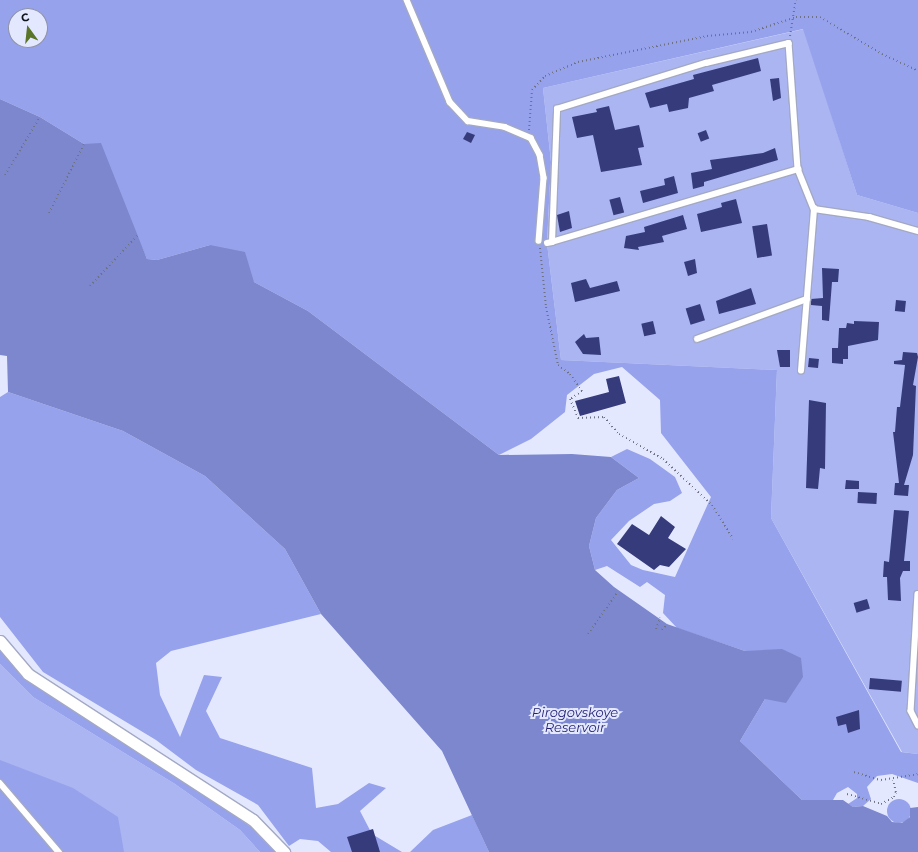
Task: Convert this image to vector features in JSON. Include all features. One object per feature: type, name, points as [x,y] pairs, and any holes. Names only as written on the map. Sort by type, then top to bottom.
[{"type":"street","points":[[0,641],[28,674],[253,820],[284,852]]},
{"type":"lane","points":[[407,0],[450,102],[468,121],[505,127],[531,138],[540,155],[544,178],[539,241]]},
{"type":"lane","points":[[798,169],[550,243],[557,109],[706,63],[789,43],[798,169],[814,209],[801,371]]},
{"type":"lane","points":[[814,209],[869,217],[918,231]]},
{"type":"lane","points":[[697,339],[807,299]]},
{"type":"lane","points":[[918,594],[911,711],[918,725]]},
{"type":"lane","points":[[0,783],[59,852]]},
{"type":"path","points":[[789,43],[796,17],[796,0]]},
{"type":"path","points":[[531,138],[528,120],[532,90],[545,76],[578,62],[707,36],[751,32],[796,17],[820,17],[882,54],[918,71]]},
{"type":"path","points":[[5,175],[40,117]]},
{"type":"path","points":[[49,213],[84,144]]},
{"type":"path","points":[[90,286],[137,236]]},
{"type":"path","points":[[539,241],[546,307],[558,365],[570,374],[582,391],[570,399],[578,418],[604,417],[620,434],[663,459],[712,505],[733,539]]},
{"type":"path","points":[[588,634],[617,593]]},
{"type":"path","points":[[656,629],[660,618]]},
{"type":"path","points":[[662,630],[667,624]]},
{"type":"path","points":[[854,772],[892,780],[918,774]]},
{"type":"path","points":[[847,794],[881,804],[894,797],[896,792],[892,780]]},
{"type":"shaded area","points":[[0,0],[918,0],[918,213],[857,195],[803,29],[543,88],[551,162],[547,243],[561,360],[777,370],[771,518],[901,752],[918,754],[918,783],[892,774],[877,776],[867,787],[871,799],[863,806],[853,807],[848,804],[857,798],[857,794],[848,787],[837,793],[833,800],[802,800],[740,741],[765,699],[774,653],[745,651],[677,628],[663,613],[665,595],[647,582],[640,587],[607,566],[595,570],[589,546],[596,518],[617,490],[639,478],[611,457],[627,449],[650,459],[675,477],[682,493],[670,501],[654,504],[629,521],[611,540],[631,565],[643,570],[675,577],[711,497],[661,433],[660,400],[622,367],[594,374],[567,395],[565,412],[531,439],[499,455],[308,311],[254,282],[210,245],[157,260],[147,259],[137,236],[84,144],[40,117],[0,99]]},
{"type":"shaded area","points":[[804,29],[857,195],[918,213],[918,754],[902,752],[771,518],[777,370],[561,360],[547,243],[551,162],[543,88]]},
{"type":"shaded area","points":[[8,392],[123,431],[205,476],[285,549],[321,614],[171,651],[156,663],[160,695],[180,737],[204,675],[222,677],[206,711],[220,738],[312,768],[316,808],[338,804],[369,783],[386,788],[360,811],[372,834],[402,852],[331,852],[318,841],[300,839],[289,846],[258,805],[196,770],[156,740],[43,672],[0,617],[0,397]]},
{"type":"shaded area","points":[[0,650],[30,682],[175,774],[251,827],[275,852],[260,852],[240,830],[175,784],[33,697],[0,664]]},
{"type":"shaded area","points":[[0,664],[33,697],[175,784],[240,830],[260,852],[0,852]]},
{"type":"shaded area","points":[[0,760],[73,788],[118,817],[124,852],[0,852]]},
{"type":"shaded area","points":[[899,799],[907,803],[911,811],[907,819],[899,823],[891,819],[887,811],[891,803]]},
{"type":"shaded area","points":[[472,815],[489,852],[410,852],[433,830]]},
{"type":"water","name":"Pirogovskoye Reservoir","points":[[0,99],[40,117],[84,144],[101,143],[147,259],[157,260],[210,245],[245,252],[254,282],[308,311],[499,455],[572,454],[611,457],[639,478],[617,490],[596,518],[589,546],[595,570],[614,587],[667,624],[745,651],[782,649],[801,658],[803,677],[786,703],[765,699],[740,741],[802,800],[843,800],[853,807],[863,806],[887,816],[892,822],[902,823],[910,817],[910,808],[918,807],[918,852],[489,852],[442,751],[321,614],[285,549],[205,476],[123,431],[8,392],[7,356],[0,355]]},
{"type":"building","points":[[758,58],[761,71],[712,85],[714,91],[689,98],[688,108],[669,112],[667,104],[650,108],[645,93],[694,79],[693,75]]},
{"type":"building","points":[[779,78],[781,98],[773,101],[770,79]]},
{"type":"building","points":[[609,106],[615,130],[639,125],[644,147],[638,148],[642,165],[601,172],[593,135],[577,138],[572,117],[597,112],[596,109]]},
{"type":"building","points":[[706,130],[709,138],[701,142],[698,133]]},
{"type":"building","points":[[467,132],[475,135],[471,143],[463,139]]},
{"type":"building","points":[[775,148],[778,160],[704,182],[704,186],[693,189],[691,173],[712,169],[710,160],[763,153]]},
{"type":"building","points":[[674,176],[678,193],[643,203],[640,191],[665,185],[664,179]]},
{"type":"building","points":[[620,197],[624,212],[614,215],[609,200]]},
{"type":"building","points":[[736,199],[742,223],[701,232],[697,214],[722,207],[721,203]]},
{"type":"building","points":[[569,211],[572,228],[560,232],[557,215]]},
{"type":"building","points":[[683,215],[687,229],[662,236],[664,242],[638,247],[639,250],[624,248],[626,236],[645,232],[644,227]]},
{"type":"building","points":[[767,224],[772,256],[757,258],[752,226]]},
{"type":"building","points":[[695,259],[697,273],[688,276],[684,262]]},
{"type":"building","points":[[822,268],[839,269],[838,282],[832,282],[829,321],[822,320],[822,306],[811,305],[811,299],[823,298]]},
{"type":"building","points":[[586,279],[590,288],[617,281],[620,291],[575,302],[571,283]]},
{"type":"building","points":[[751,288],[756,304],[719,314],[716,301]]},
{"type":"building","points":[[896,300],[906,301],[905,312],[895,311]]},
{"type":"building","points":[[700,304],[705,320],[691,325],[686,308]]},
{"type":"building","points":[[653,321],[656,334],[644,336],[641,324]]},
{"type":"building","points":[[854,321],[879,322],[878,340],[848,346],[848,359],[843,359],[843,364],[832,363],[832,348],[838,348],[839,328],[846,328],[847,323],[854,324]]},
{"type":"building","points":[[584,334],[586,338],[599,337],[601,355],[583,354],[575,342]]},
{"type":"building","points":[[777,350],[790,350],[790,367],[780,367]]},
{"type":"building","points":[[903,352],[917,353],[918,357],[913,385],[916,386],[913,455],[904,485],[909,485],[908,496],[894,495],[895,483],[899,483],[893,432],[895,432],[897,407],[900,407],[905,365],[894,364],[894,361],[902,360]]},
{"type":"building","points":[[809,358],[819,359],[818,368],[808,367]]},
{"type":"building","points":[[619,376],[626,403],[580,416],[575,401],[609,392],[606,379]]},
{"type":"building","points":[[809,400],[826,403],[825,469],[820,468],[818,489],[806,488]]},
{"type":"building","points":[[846,480],[859,481],[859,489],[845,489]]},
{"type":"building","points":[[858,492],[877,493],[876,504],[857,503]]},
{"type":"building","points":[[894,510],[909,511],[904,561],[910,561],[910,571],[903,571],[900,578],[901,601],[888,600],[887,577],[883,577],[884,561],[889,562]]},
{"type":"building","points":[[661,516],[675,527],[668,538],[686,549],[669,567],[660,565],[654,570],[617,544],[632,524],[649,535]]},
{"type":"building","points":[[867,599],[870,609],[857,613],[854,603]]},
{"type":"building","points":[[870,678],[902,681],[901,692],[869,689]]},
{"type":"building","points":[[859,710],[860,729],[848,733],[846,724],[838,726],[836,717]]},
{"type":"building","points":[[373,829],[380,852],[352,852],[347,837]]}]
